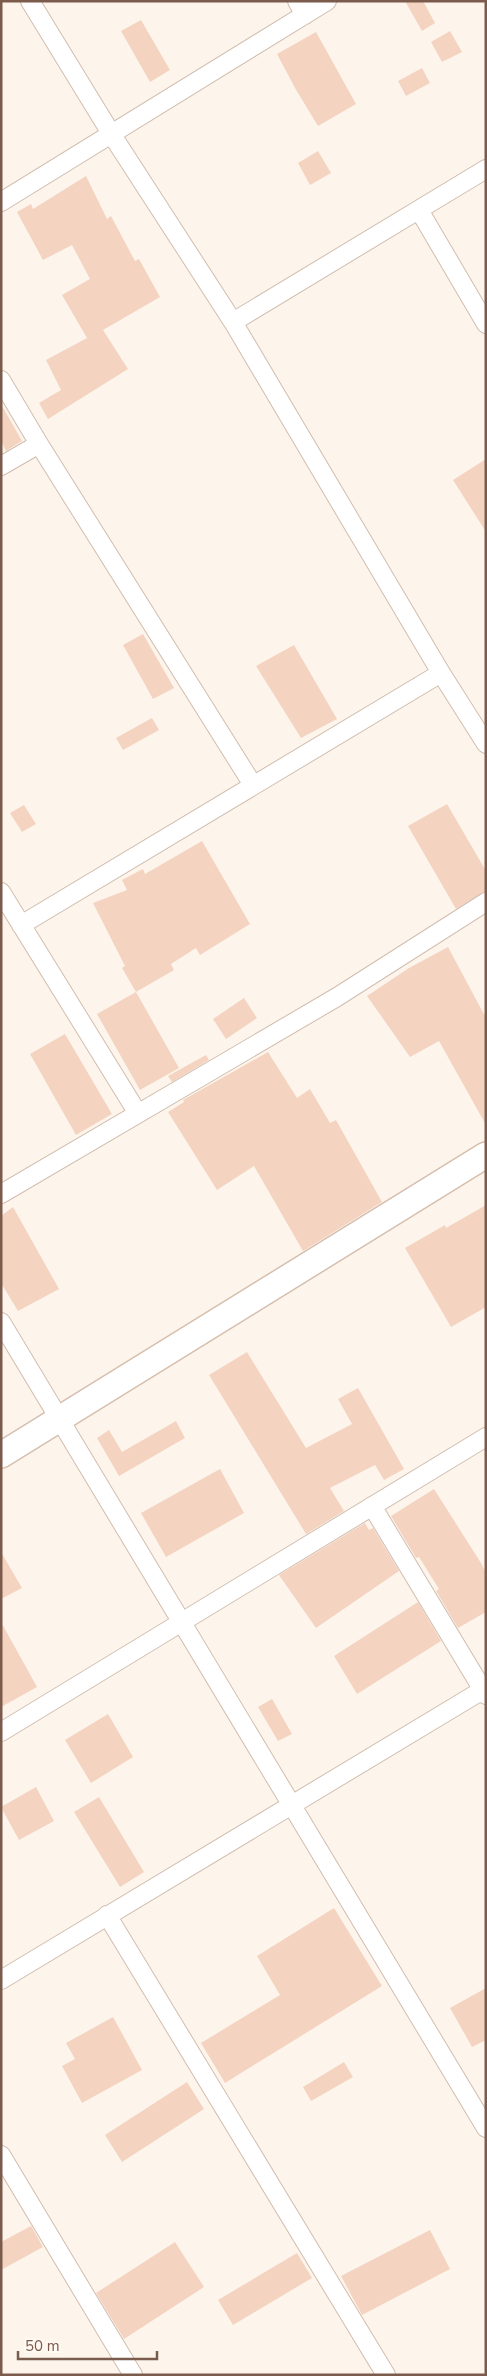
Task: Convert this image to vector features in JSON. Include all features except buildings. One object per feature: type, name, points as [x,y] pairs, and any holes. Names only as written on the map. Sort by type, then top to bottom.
[{"type":"street","points":[[30,1],[112,135],[233,322],[441,673],[486,744]]},
{"type":"street","points":[[1,202],[112,135],[301,8],[327,1]]},
{"type":"street","points":[[233,322],[486,169]]},
{"type":"street","points":[[419,210],[486,324]]},
{"type":"street","points":[[1,380],[39,444],[253,784]]},
{"type":"street","points":[[1,466],[39,444]]},
{"type":"street","points":[[21,924],[441,673]]},
{"type":"street","points":[[1,892],[137,1112]]},
{"type":"street","points":[[1,1194],[137,1112],[337,997],[486,902]]},
{"type":"street","points":[[1,1455],[486,1155]]},
{"type":"street","points":[[1,1322],[486,2128]]},
{"type":"street","points":[[1,1732],[486,1437]]},
{"type":"street","points":[[1,1980],[291,1804],[485,1691],[372,1506]]},
{"type":"street","points":[[108,1915],[386,2375]]},
{"type":"street","points":[[1,2155],[133,2375]]}]
